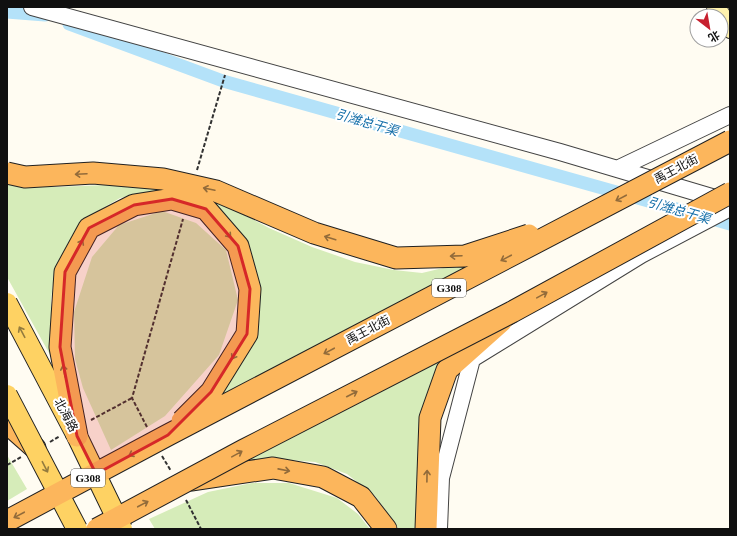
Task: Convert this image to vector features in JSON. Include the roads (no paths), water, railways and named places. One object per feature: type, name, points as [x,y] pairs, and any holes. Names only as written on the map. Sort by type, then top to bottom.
[{"type":"highway","name":"禹王北街","points":[[7,522],[160,440],[730,141]]},
{"type":"highway","points":[[7,173],[25,177],[93,173],[171,181],[216,191],[314,233],[396,258],[465,256],[587,216]]},
{"type":"highway","points":[[97,529],[244,450],[512,312],[730,193]]},
{"type":"highway","points":[[77,436],[60,347],[65,272],[89,228],[134,205],[172,199],[206,209],[238,246],[250,289],[247,334],[211,392],[160,440]]},
{"type":"highway","points":[[426,529],[430,418],[447,370],[512,312]]},
{"type":"highway","points":[[7,423],[35,449]]},
{"type":"highway","points":[[182,483],[273,468],[323,477],[361,498],[386,529]]},
{"type":"main road","points":[[716,7],[730,29]]},
{"type":"main road","name":"北海路","points":[[7,303],[77,436],[122,529]]},
{"type":"main road","points":[[7,395],[77,529]]},
{"type":"street","points":[[32,7],[560,152],[730,203]]},
{"type":"street","points":[[617,169],[730,115]]},
{"type":"street","points":[[439,529],[441,478],[472,359],[641,255],[730,208]]},
{"type":"waterway","name":"引潍总干渠","points":[[7,12],[45,15]]},
{"type":"waterway","name":"引潍总干渠","points":[[69,24],[223,81],[730,224]]}]
